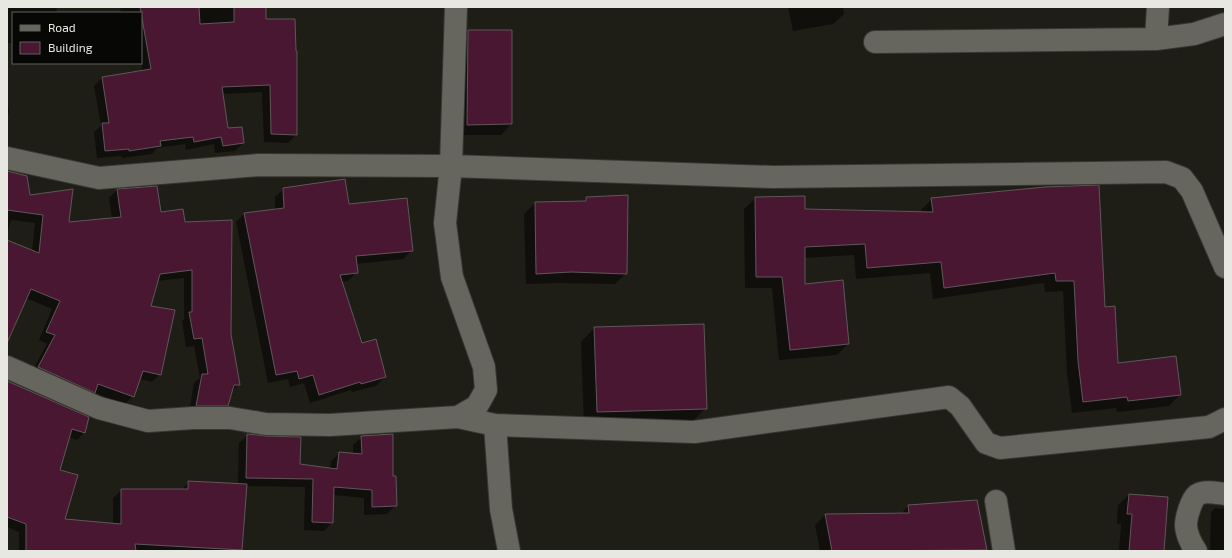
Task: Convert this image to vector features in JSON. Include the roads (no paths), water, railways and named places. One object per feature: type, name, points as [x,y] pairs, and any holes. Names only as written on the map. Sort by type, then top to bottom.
[{"type":"street","points":[[456,7],[451,166],[445,222],[452,276],[484,367],[486,390],[477,406],[458,417]]},
{"type":"street","points":[[1156,39],[1158,7]]},
{"type":"street","points":[[875,42],[1156,39],[1194,34],[1225,24]]},
{"type":"street","points":[[7,158],[99,178],[259,165],[451,166],[773,177],[1166,172],[1182,178],[1192,191],[1225,267]]},
{"type":"street","points":[[7,367],[98,408],[148,421],[215,418],[266,424],[330,425],[458,417],[496,425],[694,432],[949,397],[960,406],[986,443],[1000,448],[1209,427],[1225,418]]},
{"type":"street","points":[[496,425],[501,510],[509,551]]},
{"type":"street","points":[[1196,551],[1191,544],[1186,525],[1192,502],[1197,495],[1204,493],[1225,494]]},
{"type":"street","points":[[996,501],[1004,551]]}]
